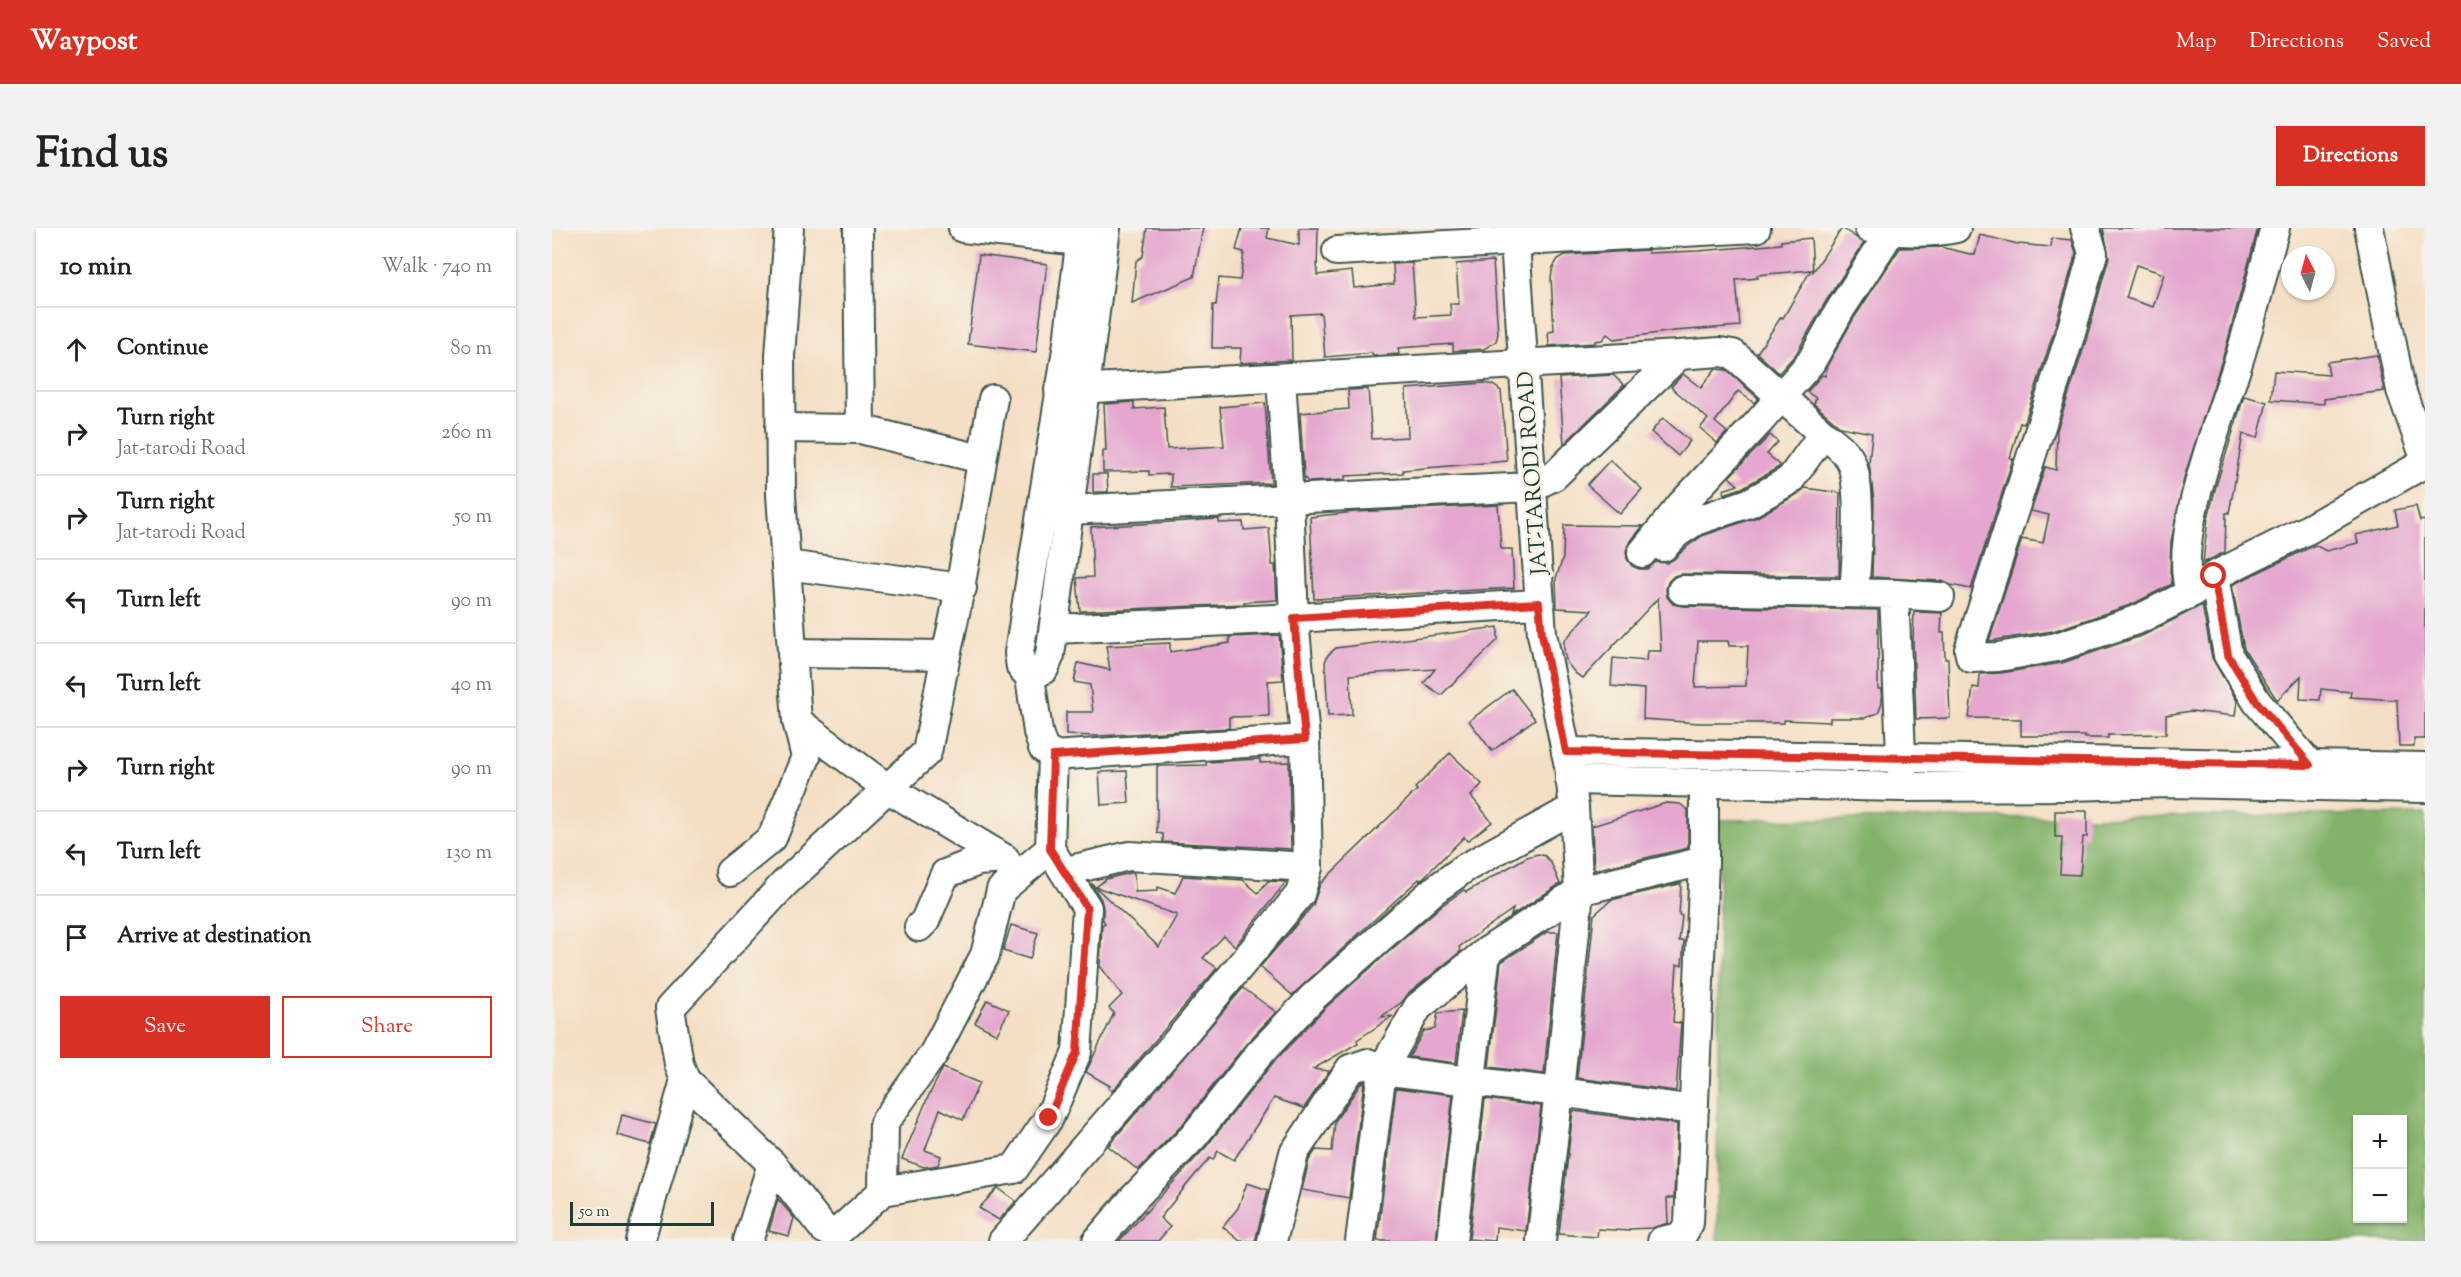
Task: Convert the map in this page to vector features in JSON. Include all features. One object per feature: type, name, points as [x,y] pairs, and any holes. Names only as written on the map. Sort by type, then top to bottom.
[{"type":"street","points":[[730,872],[772,838],[806,757],[797,721],[781,495],[780,356],[789,228]]},
{"type":"street","points":[[858,228],[860,429]]},
{"type":"street","points":[[963,228],[1088,242]]},
{"type":"street","points":[[1030,677],[1044,669],[1050,655],[1069,510],[1072,389],[1068,343],[1088,242],[1106,228]]},
{"type":"street","points":[[1336,251],[1515,235],[1756,228]]},
{"type":"street","points":[[1823,434],[1790,480],[1749,503],[1695,521],[1652,550],[1681,505],[1811,362],[1880,230],[1943,231],[1956,228]]},
{"type":"street","points":[[2085,228],[2093,253],[2069,339],[1968,650],[1969,655],[1975,659],[2057,647],[2139,620],[2191,593],[2214,576],[2307,530],[2425,463]]},
{"type":"street","points":[[2191,593],[2186,583],[2185,566],[2191,525],[2207,451],[2236,368],[2275,228]]},
{"type":"street","points":[[2369,228],[2401,390],[2425,458]]},
{"type":"street","name":"JAT-TARODI ROAD","points":[[1515,235],[1542,634],[1568,766],[1574,808],[1579,891],[1559,1092],[1541,1241]]},
{"type":"street","points":[[1072,389],[1281,379],[1720,352],[1733,354],[1848,456],[1855,471],[1858,521],[1854,593]]},
{"type":"street","points":[[1069,510],[1531,487],[1554,476],[1679,355]]},
{"type":"street","points":[[1003,1241],[1180,1038],[1300,894],[1308,867],[1305,739],[1294,618],[1281,379]]},
{"type":"street","points":[[1072,389],[1018,653],[1021,667],[1030,677],[1038,732],[1043,748],[1053,756],[1305,739]]},
{"type":"street","points":[[993,399],[981,459],[962,588],[927,752],[785,883],[670,1008],[679,1064],[685,1080],[772,1164],[824,1229],[832,1233],[840,1230],[883,1191],[1014,1169],[1049,1118],[1077,1052],[1087,908],[1058,860],[1053,756]]},
{"type":"street","points":[[780,428],[860,429],[981,459]]},
{"type":"street","points":[[786,565],[962,588]]},
{"type":"street","points":[[2214,576],[2228,655],[2257,702],[2310,765]]},
{"type":"street","points":[[1682,590],[1940,597]]},
{"type":"street","points":[[1894,594],[1902,787]]},
{"type":"street","points":[[1054,629],[1294,618],[1539,603]]},
{"type":"street","points":[[792,653],[946,655]]},
{"type":"street","points":[[797,721],[888,788],[1009,869]]},
{"type":"street","points":[[1568,766],[1901,759],[2425,767]]},
{"type":"street","points":[[1568,766],[1704,783],[1902,787],[2169,783],[2425,788]]},
{"type":"street","points":[[1662,1241],[1681,1237],[1689,1223],[1704,861],[1704,783]]},
{"type":"street","points":[[1097,1241],[1133,1199],[1194,1136],[1259,1054],[1313,997],[1433,891],[1465,868],[1574,808]]},
{"type":"street","points":[[919,927],[926,921],[945,874],[978,861],[1009,869],[1058,860],[1129,856],[1308,867]]},
{"type":"street","points":[[1360,1241],[1382,1070],[1418,1007],[1486,952],[1579,891],[1704,861]]},
{"type":"street","points":[[883,1191],[884,1123],[934,1053],[985,955],[1000,890],[1009,869]]},
{"type":"street","points":[[1452,1241],[1486,952]]},
{"type":"street","points":[[1272,1241],[1294,1153],[1350,1069],[1368,1063],[1382,1070],[1694,1110]]},
{"type":"street","points":[[640,1241],[685,1080]]},
{"type":"street","points":[[748,1241],[772,1164]]},
{"type":"green space","points":[[2425,814],[2425,1241],[1717,1241],[1719,820]]},
{"type":"building","points":[[1147,228],[1203,228],[1194,277],[1132,303],[1136,261],[1143,256]]},
{"type":"building","points":[[1242,228],[1269,228],[1267,238],[1299,245],[1299,228],[1318,228],[1317,275],[1352,271],[1354,288],[1394,284],[1393,264],[1412,263],[1416,317],[1451,315],[1450,304],[1459,304],[1456,264],[1493,261],[1498,334],[1496,341],[1484,349],[1453,351],[1453,344],[1398,348],[1399,354],[1373,356],[1372,353],[1325,357],[1321,313],[1291,315],[1292,360],[1240,363],[1241,348],[1212,348],[1213,305],[1216,305],[1219,278],[1240,280],[1244,252],[1236,250]]},
{"type":"building","points":[[1842,228],[1864,243],[1826,301],[1796,354],[1779,373],[1757,353],[1781,317],[1783,318],[1811,270],[1757,275],[1758,278],[1736,280],[1740,326],[1614,339],[1607,334],[1595,343],[1549,346],[1548,332],[1554,331],[1551,277],[1558,259],[1565,255],[1648,250],[1648,253],[1698,251],[1781,244],[1781,241],[1811,238],[1813,272]]},
{"type":"building","points":[[2103,228],[2258,228],[2226,347],[2184,478],[2171,542],[2172,584],[2133,604],[2053,631],[1989,641],[2022,539],[2043,543],[2049,515],[2031,511],[2045,467],[2056,470],[2057,430],[2085,344],[2109,257]],"holes":[[[2136,265],[2164,274],[2153,307],[2126,298]]]},
{"type":"building","points":[[1980,235],[2018,244],[2051,247],[2052,238],[2072,240],[2076,253],[2053,334],[2024,424],[2020,423],[2010,458],[2013,459],[1971,589],[1941,581],[1872,577],[1874,501],[1869,463],[1872,433],[1841,427],[1814,404],[1816,398],[1807,392],[1822,375],[1825,376],[1827,366],[1854,318],[1900,248],[1940,247],[1975,255]]},
{"type":"building","points":[[979,255],[1047,264],[1036,352],[968,344]]},
{"type":"building","points":[[2377,355],[2384,391],[2324,399],[2324,404],[2271,400],[2274,371],[2329,375],[2327,362]]},
{"type":"building","points":[[1715,369],[1726,370],[1758,398],[1754,403],[1738,391],[1715,422],[1727,432],[1717,443],[1700,428],[1708,419],[1671,387],[1683,374],[1701,388]]},
{"type":"building","points":[[1613,375],[1624,385],[1564,444],[1559,378]]},
{"type":"building","points":[[1484,383],[1493,385],[1501,391],[1507,461],[1403,470],[1403,473],[1345,476],[1345,480],[1308,482],[1304,477],[1300,413],[1349,409],[1348,390],[1368,389],[1372,439],[1408,437],[1406,389]]},
{"type":"building","points":[[2244,396],[2267,402],[2258,438],[2243,434],[2229,513],[2226,513],[2225,552],[2203,563],[2208,518]]},
{"type":"building","points":[[1134,402],[1134,409],[1164,407],[1167,449],[1224,446],[1220,407],[1265,403],[1271,483],[1171,487],[1171,474],[1149,475],[1149,471],[1103,472],[1103,451],[1106,451],[1104,404]]},
{"type":"building","points":[[1663,418],[1690,441],[1678,456],[1651,432]]},
{"type":"building","points":[[1770,435],[1778,442],[1767,454],[1780,465],[1779,467],[1742,488],[1724,494],[1723,490],[1738,485],[1729,477]]},
{"type":"building","points":[[1610,460],[1642,489],[1620,514],[1587,485]]},
{"type":"building","points":[[1093,474],[1107,474],[1108,492],[1093,492]]},
{"type":"building","points":[[1805,488],[1840,493],[1839,576],[1682,574],[1674,576],[1668,582],[1667,597],[1673,604],[1682,606],[1878,610],[1878,689],[1882,689],[1882,702],[1878,713],[1865,718],[1830,718],[1830,722],[1784,720],[1784,723],[1699,723],[1643,719],[1644,689],[1611,686],[1613,658],[1646,661],[1647,651],[1661,651],[1658,598],[1583,678],[1576,674],[1567,663],[1564,641],[1592,610],[1557,608],[1556,578],[1563,558],[1564,525],[1643,526],[1629,543],[1626,551],[1627,559],[1632,566],[1647,569],[1656,562],[1667,563],[1674,559],[1702,536],[1757,517]],"holes":[[[1698,641],[1728,641],[1729,646],[1748,646],[1746,686],[1695,687]]]},
{"type":"building","points":[[1498,505],[1501,549],[1512,549],[1514,588],[1314,599],[1310,517],[1355,512]]},
{"type":"building","points":[[2416,506],[2420,521],[2425,520],[2425,739],[2414,739],[2414,746],[2399,746],[2397,700],[2350,697],[2351,692],[2321,689],[2320,700],[2300,699],[2301,676],[2277,700],[2244,649],[2232,585],[2315,545],[2326,551],[2358,543],[2356,535],[2398,525],[2395,510]]},
{"type":"building","points":[[1219,519],[1219,523],[1243,522],[1244,530],[1269,528],[1272,565],[1275,565],[1277,600],[1244,602],[1244,604],[1080,611],[1077,578],[1093,577],[1091,527]]},
{"type":"building","points":[[2202,605],[2212,658],[2237,701],[2235,716],[2191,711],[2166,715],[2166,734],[2108,735],[2108,738],[2021,736],[2021,719],[1969,718],[1973,687],[1979,688],[1980,674],[2001,673],[2062,663],[2144,635]]},
{"type":"building","points":[[1914,612],[1942,613],[1941,633],[1944,633],[1945,659],[1948,659],[1950,718],[1916,719]]},
{"type":"building","points":[[1498,627],[1498,640],[1441,695],[1424,683],[1435,669],[1350,675],[1352,715],[1328,716],[1325,662],[1328,655],[1336,648]]},
{"type":"building","points":[[1279,635],[1283,680],[1268,681],[1269,716],[1229,717],[1229,728],[1098,736],[1066,735],[1066,712],[1093,712],[1090,685],[1074,682],[1078,663],[1110,670],[1106,646],[1170,643],[1170,652],[1230,643],[1229,637]]},
{"type":"building","points":[[1512,689],[1535,719],[1492,751],[1469,721]]},
{"type":"building","points":[[1450,753],[1482,784],[1471,796],[1492,822],[1467,841],[1464,837],[1420,881],[1419,879],[1292,995],[1260,967],[1313,905],[1320,884],[1417,790],[1415,788]]},
{"type":"building","points":[[1260,759],[1260,763],[1289,762],[1291,849],[1163,842],[1163,834],[1157,833],[1157,766],[1206,765],[1206,762]]},
{"type":"building","points":[[1127,771],[1129,803],[1101,805],[1099,772]]},
{"type":"building","points":[[1666,803],[1680,804],[1688,810],[1688,848],[1594,870],[1592,826]]},
{"type":"building","points":[[2055,811],[2087,811],[2087,837],[2083,837],[2080,875],[2060,874],[2062,837],[2055,837]]},
{"type":"building","points":[[1538,854],[1545,856],[1551,863],[1560,884],[1511,916],[1513,909],[1459,947],[1461,951],[1381,1017],[1393,1016],[1357,1040],[1358,1043],[1313,1069],[1329,1071],[1304,1108],[1274,1098],[1234,1160],[1218,1151],[1213,1160],[1210,1158],[1194,1176],[1160,1218],[1170,1227],[1158,1241],[1119,1241],[1206,1147],[1271,1065],[1324,1009],[1441,906],[1464,890],[1466,892],[1527,857]]},
{"type":"building","points":[[1134,873],[1135,892],[1158,891],[1158,887],[1175,893],[1183,876],[1243,880],[1258,893],[1268,881],[1286,882],[1235,946],[1224,936],[1203,958],[1217,968],[1112,1091],[1108,1088],[1110,1086],[1086,1072],[1114,1013],[1109,1008],[1122,995],[1100,966],[1102,925],[1105,923],[1101,899],[1091,883],[1159,947],[1177,915],[1096,887],[1106,879]]},
{"type":"building","points":[[1681,884],[1679,915],[1682,916],[1679,941],[1684,941],[1682,965],[1677,965],[1673,1022],[1681,1023],[1676,1091],[1577,1078],[1594,915],[1611,900]]},
{"type":"building","points":[[1011,925],[1038,933],[1030,959],[1003,951]]},
{"type":"building","points":[[1547,932],[1558,932],[1544,1074],[1489,1067],[1501,962]]},
{"type":"building","points":[[1243,988],[1276,1012],[1246,1044],[1182,1125],[1138,1170],[1108,1146]]},
{"type":"building","points":[[987,1000],[1009,1010],[997,1034],[975,1023]]},
{"type":"building","points":[[1462,1011],[1456,1063],[1409,1057],[1424,1031],[1435,1029],[1438,1013]]},
{"type":"building","points":[[943,1068],[979,1083],[963,1120],[940,1109],[925,1150],[941,1156],[938,1165],[924,1167],[902,1159]]},
{"type":"building","points":[[1364,1082],[1349,1198],[1302,1190],[1309,1160],[1316,1150],[1332,1151],[1335,1121],[1361,1083]]},
{"type":"building","points":[[1396,1088],[1453,1095],[1436,1241],[1377,1241]]},
{"type":"building","points":[[1485,1099],[1541,1106],[1526,1231],[1496,1227],[1495,1241],[1469,1239]]},
{"type":"building","points":[[1573,1111],[1677,1124],[1674,1198],[1667,1198],[1668,1223],[1652,1228],[1629,1229],[1629,1231],[1598,1229],[1597,1237],[1559,1234]]},
{"type":"building","points":[[622,1115],[656,1124],[650,1144],[617,1135]]},
{"type":"building","points":[[1247,1183],[1268,1190],[1256,1238],[1254,1241],[1240,1241],[1223,1227],[1238,1208]]},
{"type":"building","points":[[998,1188],[1016,1201],[999,1220],[979,1208]]},
{"type":"building","points":[[778,1199],[794,1218],[789,1236],[769,1231]]},
{"type":"route","points":[[1049,1118],[1077,1052],[1087,908],[1066,871],[1050,849],[1053,756],[1305,739],[1294,618],[1539,603],[1542,634],[1566,752],[2310,765],[2257,702],[2228,655],[2214,576]]}]
